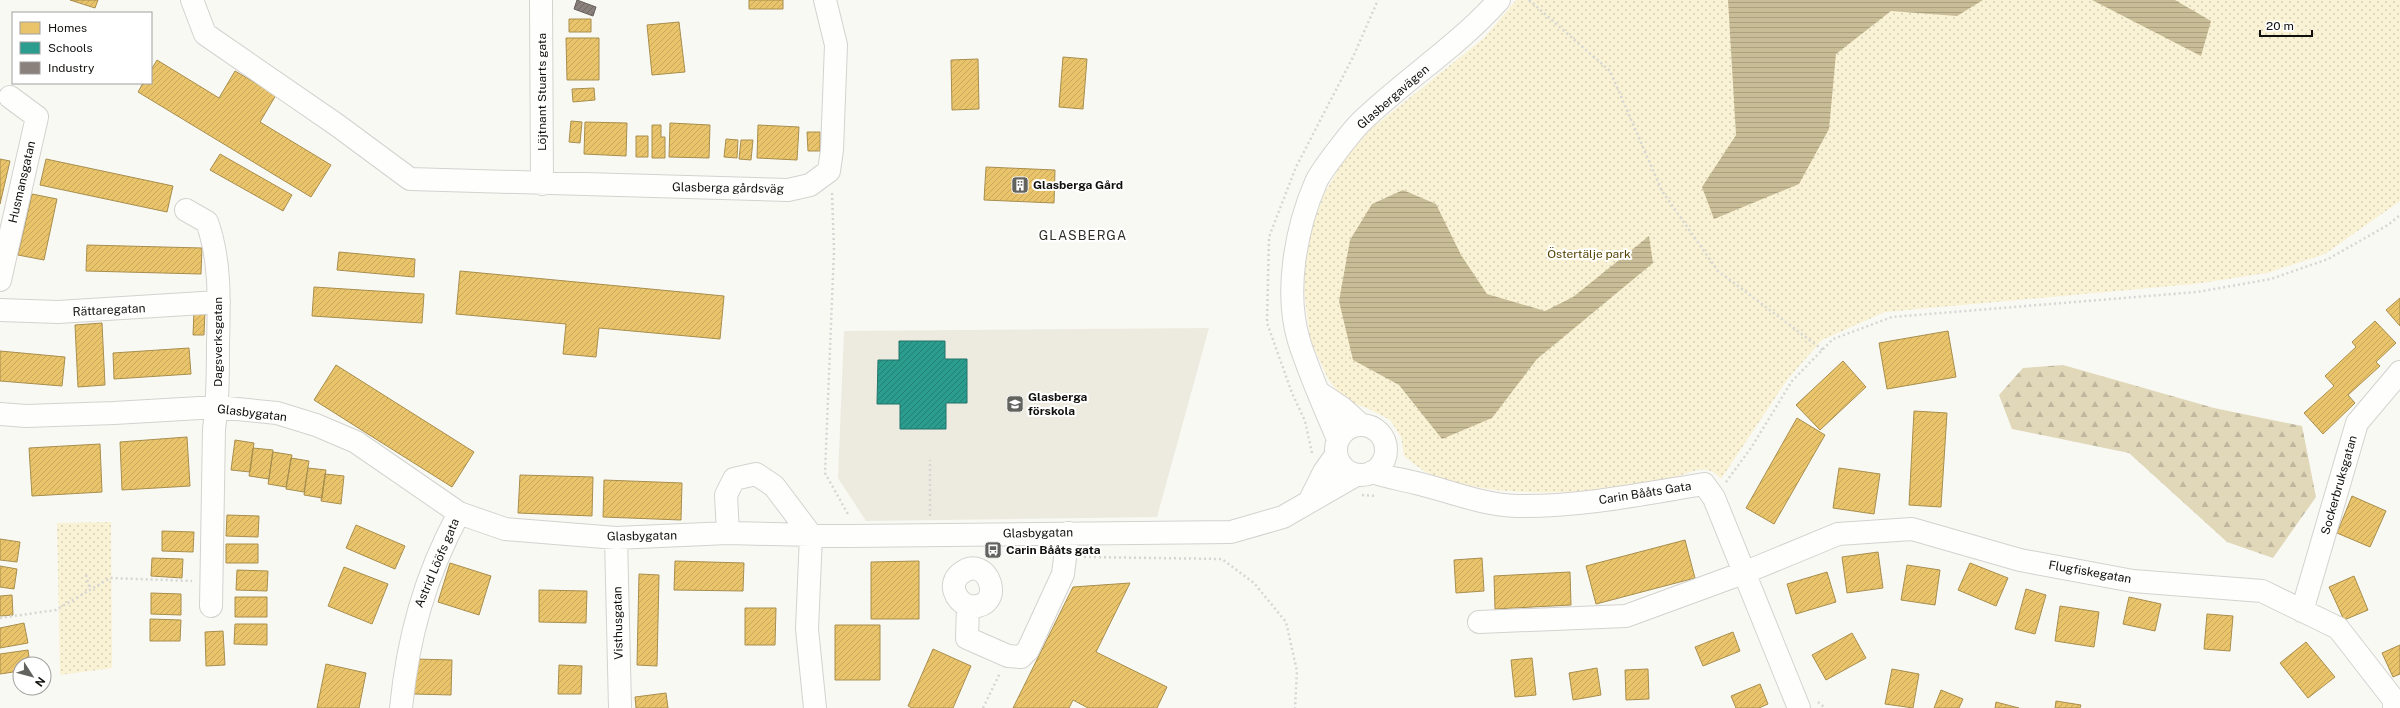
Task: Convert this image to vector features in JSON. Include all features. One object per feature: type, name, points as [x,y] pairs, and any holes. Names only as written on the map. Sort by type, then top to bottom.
[{"type":"street","name":"Glasberga gårdsväg","points":[[192,0],[205,34],[337,124],[410,179],[788,190],[810,185],[829,171]]},
{"type":"street","name":"Löjtnant Stuarts gata","points":[[541,0],[542,184]]},
{"type":"street","points":[[825,0],[836,45],[832,150],[829,171]]},
{"type":"street","name":"Glasbergavägen","points":[[1337,447],[1321,394],[1299,340],[1291,289],[1297,242],[1316,181],[1363,120],[1426,68],[1486,15],[1499,0]]},
{"type":"street","name":"Husmansgatan","points":[[0,280],[37,117],[10,97]]},
{"type":"street","name":"Dagsverksgatan","points":[[186,210],[207,222],[215,257],[219,302],[217,407],[214,429],[210,606]]},
{"type":"street","name":"Rättaregatan","points":[[0,310],[58,312],[219,302]]},
{"type":"street","name":"Sockerbruksgatan","points":[[2302,611],[2357,423],[2400,372]]},
{"type":"street","points":[[1321,394],[1342,408],[1361,425],[1376,430],[1382,436],[1386,451],[1382,463],[1364,474],[1343,468],[1337,447]]},
{"type":"street","name":"Glasbygatan","points":[[0,414],[26,416],[114,414],[217,407],[278,414],[316,425],[356,442],[459,513],[505,529],[616,538],[728,533],[850,536],[1231,532],[1283,517],[1364,474]]},
{"type":"street","points":[[1309,502],[1337,447],[1348,429],[1361,425]]},
{"type":"street","name":"Carin Bååts Gata","points":[[1386,451],[1416,483]]},
{"type":"street","points":[[728,533],[726,496],[734,479],[756,474],[774,486],[811,535],[806,629],[815,708]]},
{"type":"street","name":"Carin Bååts Gata","points":[[1364,474],[1396,481],[1416,483],[1467,499],[1516,506],[1591,502],[1704,484],[1714,498],[1746,572],[1799,708]]},
{"type":"street","name":"Astrid Lööfs gata","points":[[401,708],[404,674],[417,610],[434,566],[459,513]]},
{"type":"street","name":"Flugfiskegatan","points":[[1479,622],[1626,616],[1746,572],[1838,534],[1912,529],[2020,560],[2133,580],[2262,592],[2338,628],[2394,700],[2394,708]]},
{"type":"street","points":[[968,606],[967,638],[1008,656],[1021,657],[1028,650],[1063,574],[1068,533]]},
{"type":"street","name":"Visthusgatan","points":[[616,538],[620,708]]},
{"type":"path","points":[[1313,456],[1305,421],[1292,393],[1267,323],[1269,238],[1296,167],[1353,57],[1378,0]]},
{"type":"path","points":[[1529,0],[1610,71],[1662,191],[1718,271],[1823,350],[1833,339],[1892,317],[2197,292],[2271,279],[2328,259],[2388,225],[2400,215]]},
{"type":"path","points":[[829,171],[831,183],[834,250],[825,473],[852,522],[850,536]]},
{"type":"path","points":[[930,460],[930,522]]},
{"type":"path","points":[[1065,557],[1222,559],[1254,583],[1286,622],[1297,671],[1295,708]]},
{"type":"path","points":[[86,575],[90,589]]},
{"type":"path","points":[[0,618],[56,610],[110,578],[211,581]]},
{"type":"shaded area","points":[[1728,0],[1983,0],[1957,16],[1891,11],[1836,54],[1829,129],[1799,184],[1714,219],[1702,187],[1736,135]]},
{"type":"shaded area","points":[[2092,0],[2175,0],[2211,21],[2201,56]]},
{"type":"shaded area","points":[[1403,190],[1436,204],[1461,255],[1487,294],[1545,311],[1573,297],[1649,236],[1653,263],[1537,359],[1492,418],[1442,439],[1399,385],[1353,360],[1339,301],[1350,240],[1372,204]]},
{"type":"shaded area","name":"Glasberga förskola","points":[[1209,328],[1157,517],[866,521],[838,478],[844,331]]},
{"type":"green space","name":"Östertälje park","points":[[1516,0],[2400,0],[2400,201],[2325,254],[2267,273],[2194,284],[1885,312],[1822,340],[1787,380],[1721,479],[1710,471],[1704,469],[1692,471],[1664,480],[1598,490],[1568,492],[1507,491],[1477,487],[1450,481],[1426,472],[1404,456],[1401,437],[1390,420],[1369,409],[1344,400],[1328,379],[1310,339],[1304,290],[1307,241],[1324,194],[1346,156],[1372,128],[1484,38]]},
{"type":"green space","points":[[2063,365],[2214,408],[2302,426],[2316,497],[2273,558],[2227,542],[2129,453],[2012,429],[1999,395],[2023,368]]},
{"type":"green space","points":[[111,522],[112,668],[60,675],[57,523]]},
{"type":"building: Homes","points":[[70,0],[98,0],[95,8]]},
{"type":"building: Homes","points":[[749,0],[783,0],[783,9],[749,9]]},
{"type":"building: Homes","points":[[569,19],[591,19],[591,32],[569,32]]},
{"type":"building: Homes","points":[[679,22],[685,72],[652,75],[647,25]]},
{"type":"building: Homes","points":[[566,38],[599,38],[599,80],[567,80]]},
{"type":"building: Homes","points":[[1063,57],[1087,59],[1083,109],[1059,107]]},
{"type":"building: Homes","points":[[978,59],[979,109],[952,110],[951,60]]},
{"type":"building: Homes","points":[[157,60],[219,98],[235,71],[276,95],[260,122],[331,165],[311,197],[138,92],[142,84],[152,84],[152,68]]},
{"type":"building: Homes","points":[[594,88],[595,100],[573,102],[572,89]]},
{"type":"building: Homes","points":[[571,121],[582,122],[580,143],[569,142]]},
{"type":"building: Homes","points":[[585,122],[627,123],[626,156],[584,154]]},
{"type":"building: Homes","points":[[670,123],[710,125],[709,158],[669,157]]},
{"type":"building: Homes","points":[[652,125],[661,125],[661,137],[665,137],[665,158],[652,158]]},
{"type":"building: Homes","points":[[758,125],[799,127],[797,160],[757,158]]},
{"type":"building: Homes","points":[[807,132],[820,132],[820,151],[808,151]]},
{"type":"building: Homes","points":[[636,136],[648,136],[648,157],[636,157]]},
{"type":"building: Homes","points":[[726,139],[738,140],[737,158],[724,157]]},
{"type":"building: Homes","points":[[741,140],[753,140],[751,160],[739,159]]},
{"type":"building: Homes","points":[[220,154],[292,195],[283,211],[210,170]]},
{"type":"building: Homes","points":[[0,159],[10,161],[0,204]]},
{"type":"building: Homes","points":[[46,159],[173,186],[167,212],[40,185]]},
{"type":"building: Homes","name":"Glasberga Gård","points":[[986,167],[1055,170],[1054,203],[984,200]]},
{"type":"building: Homes","points":[[32,194],[57,199],[44,260],[18,255]]},
{"type":"building: Homes","points":[[87,245],[202,248],[201,274],[86,271]]},
{"type":"building: Homes","points":[[339,252],[415,259],[414,277],[337,270]]},
{"type":"building: Homes","points":[[460,271],[724,296],[720,339],[599,328],[596,357],[563,354],[566,324],[456,314]]},
{"type":"building: Homes","points":[[314,287],[424,294],[422,323],[312,316]]},
{"type":"building: Homes","points":[[2400,298],[2400,326],[2386,310]]},
{"type":"building: Homes","points":[[194,310],[205,310],[204,335],[193,335]]},
{"type":"building: Homes","points":[[2375,321],[2396,343],[2376,362],[2380,366],[2348,395],[2355,403],[2323,434],[2304,413],[2334,386],[2325,376],[2356,347],[2352,342]]},
{"type":"building: Homes","points":[[102,323],[105,385],[78,387],[75,325]]},
{"type":"building: Homes","points":[[1948,331],[1956,377],[1887,389],[1879,343]]},
{"type":"building: Homes","points":[[189,348],[191,374],[114,379],[113,353]]},
{"type":"building: Homes","points":[[0,351],[65,357],[62,386],[0,381]]},
{"type":"building: Homes","points":[[1843,361],[1866,387],[1820,430],[1796,405]]},
{"type":"building: Homes","points":[[336,365],[474,452],[452,487],[314,400]]},
{"type":"building: Homes","points":[[1914,411],[1947,413],[1941,507],[1909,505]]},
{"type":"building: Homes","points":[[1797,418],[1825,435],[1774,524],[1746,508]]},
{"type":"building: Homes","points":[[187,437],[190,486],[122,490],[120,442]]},
{"type":"building: Homes","points":[[235,440],[254,443],[250,472],[231,470]]},
{"type":"building: Homes","points":[[100,444],[102,492],[32,496],[29,448]]},
{"type":"building: Homes","points":[[253,448],[273,450],[269,479],[249,476]]},
{"type":"building: Homes","points":[[273,452],[292,455],[286,487],[268,484]]},
{"type":"building: Homes","points":[[291,458],[309,461],[304,492],[286,489]]},
{"type":"building: Homes","points":[[308,468],[326,470],[322,498],[304,495]]},
{"type":"building: Homes","points":[[1839,468],[1880,474],[1874,514],[1833,508]]},
{"type":"building: Homes","points":[[325,474],[344,476],[341,504],[321,501]]},
{"type":"building: Homes","points":[[520,475],[593,477],[592,516],[518,513]]},
{"type":"building: Homes","points":[[604,480],[682,483],[681,520],[603,517]]},
{"type":"building: Homes","points":[[2352,496],[2386,511],[2370,547],[2337,533]]},
{"type":"building: Homes","points":[[227,515],[259,516],[258,537],[226,536]]},
{"type":"building: Homes","points":[[356,525],[405,546],[395,569],[346,548]]},
{"type":"building: Homes","points":[[162,531],[194,532],[193,552],[162,551]]},
{"type":"building: Homes","points":[[0,539],[20,542],[17,562],[0,560]]},
{"type":"building: Homes","points":[[1685,540],[1695,578],[1596,604],[1586,566]]},
{"type":"building: Homes","points":[[226,544],[258,544],[258,563],[226,563]]},
{"type":"building: Homes","points":[[1878,552],[1883,588],[1847,593],[1842,557]]},
{"type":"building: Homes","points":[[152,558],[183,559],[182,578],[151,576]]},
{"type":"building: Homes","points":[[1482,558],[1484,591],[1456,593],[1454,560]]},
{"type":"building: Homes","points":[[675,561],[744,563],[743,591],[674,590]]},
{"type":"building: Homes","points":[[919,561],[919,619],[871,619],[871,562]]},
{"type":"building: Homes","points":[[450,563],[491,576],[479,615],[438,602]]},
{"type":"building: Homes","points":[[1970,563],[2008,578],[1996,606],[1958,590]]},
{"type":"building: Homes","points":[[1907,565],[1940,570],[1935,605],[1901,600]]},
{"type":"building: Homes","points":[[0,566],[17,569],[14,589],[0,587]]},
{"type":"building: Homes","points":[[344,567],[388,584],[372,624],[328,606]]},
{"type":"building: Homes","points":[[237,570],[268,571],[267,591],[236,590]]},
{"type":"building: Homes","points":[[1570,572],[1571,605],[1495,609],[1494,576]]},
{"type":"building: Homes","points":[[1827,572],[1836,602],[1796,614],[1787,584]]},
{"type":"building: Homes","points":[[639,574],[659,575],[657,666],[637,665]]},
{"type":"building: Homes","points":[[2354,576],[2368,610],[2344,620],[2329,587]]},
{"type":"building: Homes","points":[[1130,583],[1096,652],[1167,687],[1157,708],[1088,708],[1073,700],[1069,708],[1013,708],[1073,587]]},
{"type":"building: Homes","points":[[2026,589],[2046,595],[2035,634],[2015,629]]},
{"type":"building: Homes","points":[[539,590],[587,591],[586,623],[539,622]]},
{"type":"building: Homes","points":[[151,593],[181,594],[181,615],[151,614]]},
{"type":"building: Homes","points":[[12,595],[13,615],[0,616],[0,596]]},
{"type":"building: Homes","points":[[235,597],[267,597],[267,617],[235,617]]},
{"type":"building: Homes","points":[[2129,597],[2161,604],[2155,631],[2123,624]]},
{"type":"building: Homes","points":[[2060,606],[2099,612],[2094,647],[2055,641]]},
{"type":"building: Homes","points":[[745,608],[776,608],[775,645],[745,645]]},
{"type":"building: Homes","points":[[2207,614],[2233,616],[2230,651],[2204,649]]},
{"type":"building: Homes","points":[[150,619],[181,620],[180,641],[150,641]]},
{"type":"building: Homes","points":[[24,623],[28,643],[0,648],[0,628]]},
{"type":"building: Homes","points":[[235,624],[267,624],[267,645],[234,644]]},
{"type":"building: Homes","points":[[835,625],[880,625],[880,680],[835,680]]},
{"type":"building: Homes","points":[[223,631],[225,665],[206,666],[205,632]]},
{"type":"building: Homes","points":[[1733,632],[1740,651],[1703,666],[1695,647]]},
{"type":"building: Homes","points":[[1852,633],[1866,658],[1826,680],[1812,655]]},
{"type":"building: Homes","points":[[2306,642],[2335,677],[2308,698],[2280,663]]},
{"type":"building: Homes","points":[[2400,645],[2400,674],[2393,677],[2382,653]]},
{"type":"building: Homes","points":[[933,649],[971,666],[953,708],[912,708],[908,706]]},
{"type":"building: Homes","points":[[28,650],[29,656],[12,656],[12,672],[0,674],[0,654]]},
{"type":"building: Homes","points":[[1532,658],[1536,695],[1515,697],[1511,660]]},
{"type":"building: Homes","points":[[415,659],[452,660],[451,695],[414,694]]},
{"type":"building: Homes","points":[[326,664],[366,673],[359,708],[317,708]]},
{"type":"building: Homes","points":[[559,665],[582,666],[581,694],[558,694]]},
{"type":"building: Homes","points":[[1597,668],[1601,695],[1573,700],[1569,673]]},
{"type":"building: Homes","points":[[1648,669],[1649,699],[1626,700],[1625,670]]},
{"type":"building: Homes","points":[[1892,669],[1919,674],[1913,708],[1885,704]]},
{"type":"building: Homes","points":[[1760,684],[1768,704],[1759,708],[1736,708],[1731,696]]},
{"type":"building: Homes","points":[[1941,690],[1963,699],[1959,708],[1934,708]]},
{"type":"building: Homes","points":[[666,693],[668,708],[636,708],[635,697]]},
{"type":"building: Homes","points":[[2056,701],[2081,705],[2080,708],[2055,708]]},
{"type":"building: Homes","points":[[1996,702],[2019,708],[1995,708]]},
{"type":"building: Schools","points":[[899,341],[945,341],[945,359],[967,359],[967,403],[946,403],[946,429],[900,429],[900,404],[877,404],[878,360],[899,360]]},
{"type":"building: Industry","points":[[577,0],[596,7],[593,16],[574,9]]},
{"type":"place","name":"Glasberga Gård","points":[[1020,185]]},
{"type":"place","name":"Glasberga förskola","points":[[1015,404]]},
{"type":"place","name":"Carin Bååts gata","points":[[993,550]]},
{"type":"district","name":"GLASBERGA","points":[[1083,235]]}]
